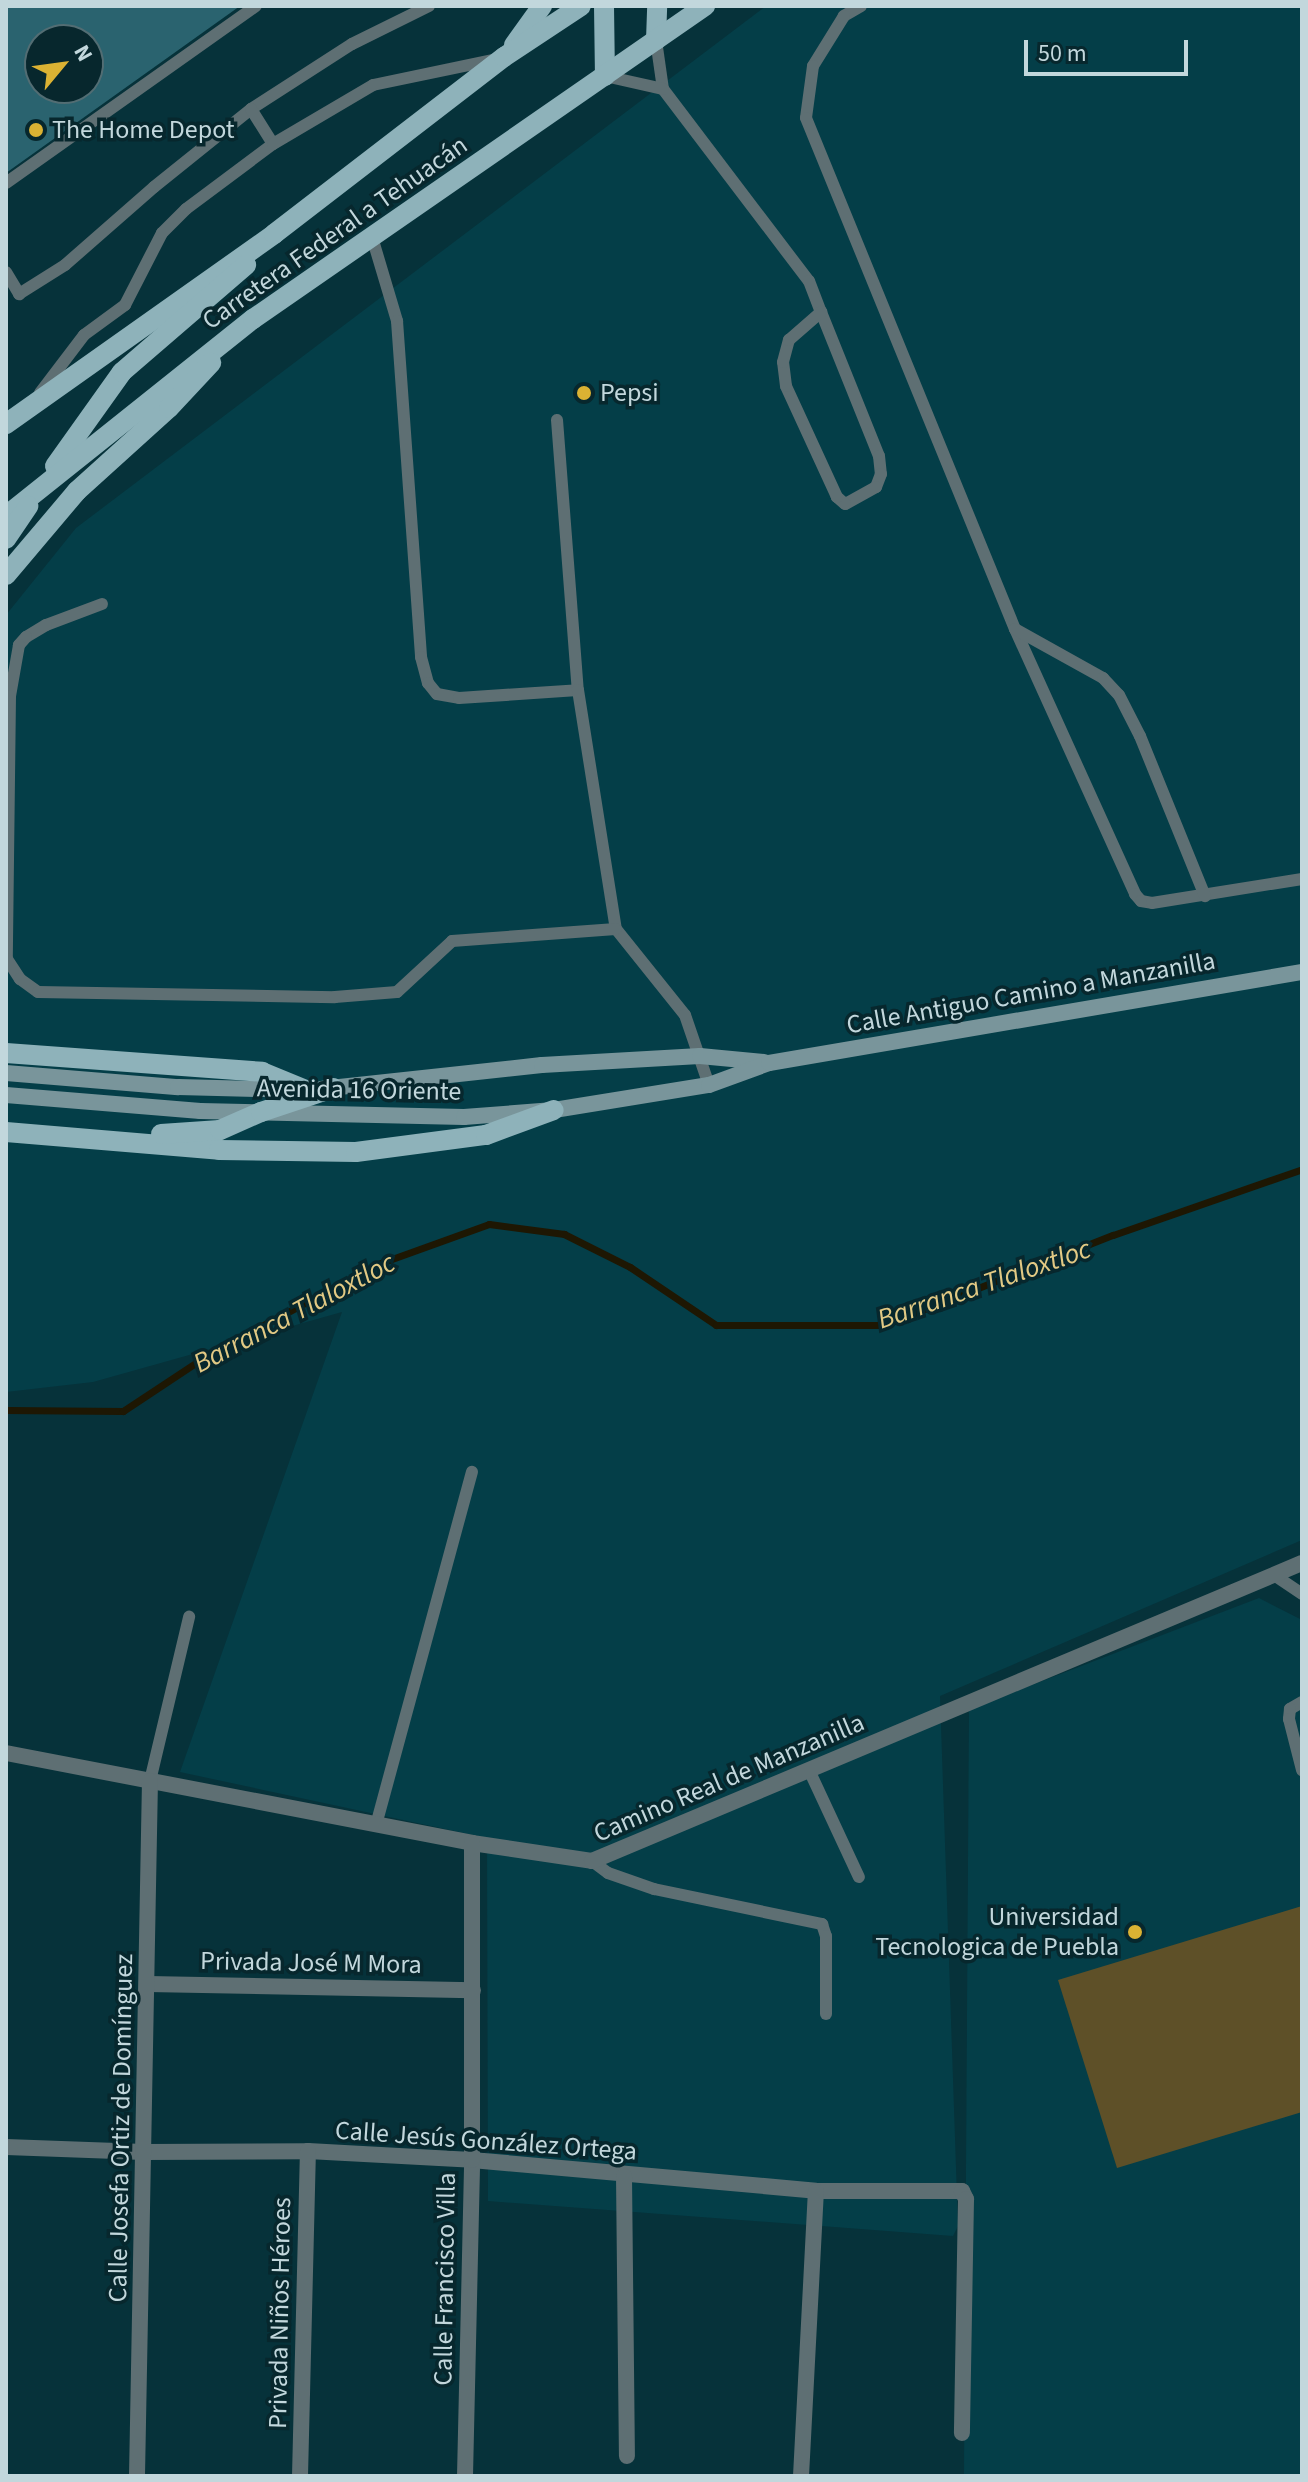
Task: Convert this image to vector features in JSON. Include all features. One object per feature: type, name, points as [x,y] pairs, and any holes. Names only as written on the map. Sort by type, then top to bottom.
[{"type":"main road","points":[[504,57],[542,6]]},
{"type":"main road","name":"Carretera Federal a Tehuacán","points":[[6,424],[274,234],[504,57],[581,6]]},
{"type":"main road","points":[[604,6],[605,76]]},
{"type":"main road","points":[[656,40],[657,6]]},
{"type":"main road","name":"Carretera Federal a Tehuacán","points":[[6,516],[220,346],[705,6]]},
{"type":"main road","points":[[6,539],[122,372],[225,286],[274,234]]},
{"type":"main road","points":[[6,575],[77,491],[198,380],[220,346]]},
{"type":"main road","name":"Calle Antiguo Camino a Manzanilla","points":[[709,1085],[769,1063],[1302,972]]},
{"type":"main road","points":[[6,1053],[262,1072],[306,1090]]},
{"type":"main road","name":"Calle Antiguo Camino a Manzanilla","points":[[700,1056],[769,1063]]},
{"type":"main road","name":"Avenida 16 Oriente","points":[[6,1073],[178,1087],[306,1090],[542,1065],[700,1056]]},
{"type":"main road","name":"Avenida 16 Oriente","points":[[6,1095],[200,1111],[464,1117],[554,1110],[709,1085]]},
{"type":"main road","points":[[6,1120],[168,1135],[220,1130],[261,1112],[333,1088]]},
{"type":"main road","points":[[6,1132],[219,1150],[356,1152],[486,1135],[554,1110]]},
{"type":"street","name":"Camino Real de Manzanilla","points":[[6,1753],[472,1843],[592,1861],[1302,1563]]},
{"type":"street","name":"Calle Josefa Ortiz de Domínguez","points":[[137,2476],[150,1781]]},
{"type":"street","name":"Calle Francisco Villa","points":[[465,2476],[472,2160],[472,1843]]},
{"type":"street","name":"Privada José M Mora","points":[[148,1984],[473,1990]]},
{"type":"street","name":"Calle Jesús González Ortega","points":[[6,2147],[144,2152],[308,2151],[472,2160],[816,2191],[962,2191],[966,2199],[962,2433]]},
{"type":"street","name":"Privada Niños Héroes","points":[[300,2476],[308,2151]]},
{"type":"street","points":[[624,2176],[627,2456]]},
{"type":"street","points":[[801,2476],[816,2191]]},
{"type":"lane","points":[[6,183],[256,6]]},
{"type":"lane","points":[[6,272],[19,294],[65,265],[154,187],[251,109],[352,44],[429,6]]},
{"type":"lane","points":[[861,6],[844,16],[813,66],[806,118],[1015,629],[1135,894],[1141,901],[1152,903],[1302,879]]},
{"type":"lane","points":[[656,40],[663,89],[809,281],[879,456],[881,474],[876,487],[862,498],[845,504],[837,497],[786,386],[783,362],[789,340],[821,312]]},
{"type":"lane","points":[[33,402],[84,335],[125,305],[162,233],[186,209],[273,144],[373,85],[504,57]]},
{"type":"lane","points":[[605,76],[663,89]]},
{"type":"lane","points":[[251,109],[273,144]]},
{"type":"lane","points":[[372,237],[397,321],[421,657],[428,683],[437,694],[459,698],[578,690]]},
{"type":"lane","points":[[557,420],[578,690],[616,929],[685,1015],[709,1085]]},
{"type":"lane","points":[[102,604],[46,625],[26,637],[19,645],[10,696],[7,959],[20,979],[38,992],[335,997],[397,992],[452,941],[616,929]]},
{"type":"lane","points":[[1015,629],[1103,678],[1119,695],[1140,736],[1205,896]]},
{"type":"lane","points":[[376,1825],[472,1472]]},
{"type":"lane","points":[[1274,1575],[1302,1594]]},
{"type":"lane","points":[[150,1781],[189,1617]]},
{"type":"lane","points":[[1302,1702],[1290,1709],[1289,1719],[1302,1770]]},
{"type":"lane","points":[[809,1770],[859,1877]]},
{"type":"lane","points":[[592,1861],[608,1873],[654,1889],[822,1924],[826,1936],[826,2014]]},
{"type":"shaded area","points":[[766,6],[1302,6],[1302,1540],[940,1696],[958,2226],[953,2236],[488,2201],[487,1838],[180,1772],[342,1312],[93,1382],[6,1392],[6,615],[76,528]]},
{"type":"shaded area","name":"Universidad Tecnologica de Puebla","points":[[1259,1598],[1302,1620],[1302,2476],[964,2476],[969,1709]]},
{"type":"shaded area","points":[[1302,1906],[1302,2112],[1117,2168],[1058,1980]]},
{"type":"building","name":"The Home Depot","points":[[6,6],[240,6],[104,103],[104,24],[24,24],[24,104],[103,104],[6,173]]},
{"type":"waterway","name":"Barranca Tlaloxtloc","points":[[6,1410],[123,1411],[209,1354],[378,1264],[489,1224],[564,1234],[630,1267],[716,1325],[884,1325],[1113,1235],[1302,1169]]},
{"type":"place","name":"The Home Depot","points":[[36,130]]},
{"type":"place","name":"Pepsi","points":[[584,393]]},
{"type":"place","name":"Universidad Tecnologica de Puebla","points":[[1135,1932]]}]
